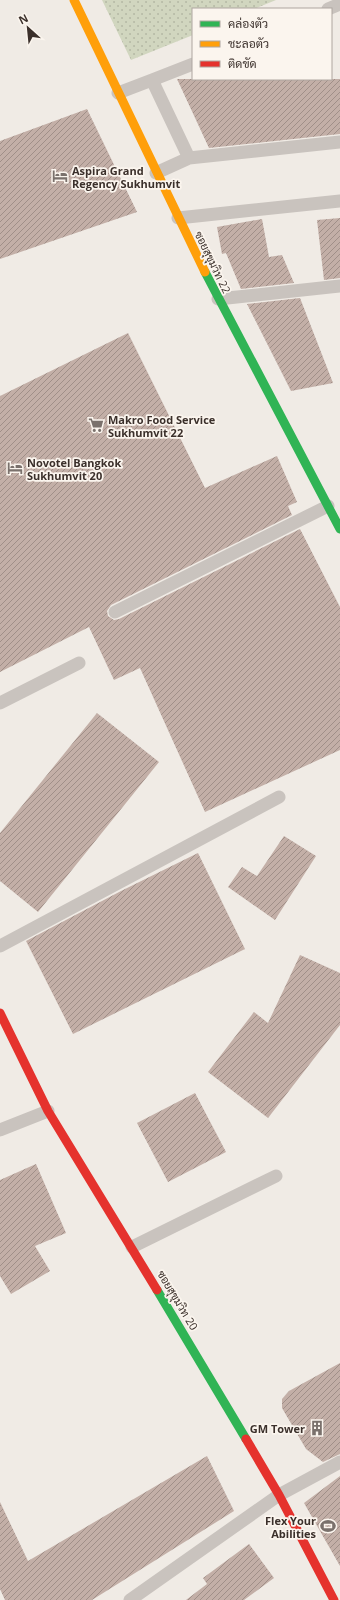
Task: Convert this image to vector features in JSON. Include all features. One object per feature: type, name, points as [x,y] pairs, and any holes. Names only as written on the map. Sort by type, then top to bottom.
[{"type":"street","name":"ซอยสุขุมวิท 22","points":[[74,0],[218,299],[340,529]]},
{"type":"street","name":"ซอยสุขุมวิท 20","points":[[0,1014],[48,1111],[132,1247],[279,1495],[334,1600]]},
{"type":"lane","points":[[330,8],[340,4]]},
{"type":"lane","points":[[118,93],[192,64]]},
{"type":"lane","points":[[152,80],[188,158]]},
{"type":"lane","points":[[156,173],[188,158],[340,142]]},
{"type":"lane","points":[[178,218],[340,201]]},
{"type":"lane","points":[[218,299],[340,286]]},
{"type":"lane","points":[[115,612],[328,506]]},
{"type":"lane","points":[[0,703],[79,663]]},
{"type":"lane","points":[[0,946],[279,797]]},
{"type":"lane","points":[[0,1130],[48,1111]]},
{"type":"lane","points":[[132,1247],[276,1176]]},
{"type":"lane","points":[[130,1600],[279,1495],[340,1462]]},
{"type":"green space","points":[[102,0],[276,0],[256,8],[192,8],[192,35],[131,60]]},
{"type":"building","points":[[177,79],[340,79],[340,134],[209,148]]},
{"type":"building","name":"Aspira Grand Regency Sukhumvit","points":[[87,109],[137,212],[0,259],[0,141]]},
{"type":"building","points":[[340,218],[340,278],[324,280],[317,220]]},
{"type":"building","points":[[262,219],[269,257],[282,255],[294,283],[241,289],[226,253],[222,254],[217,227]]},
{"type":"building","points":[[300,298],[333,383],[291,391],[247,304]]},
{"type":"building","points":[[128,333],[205,488],[277,456],[297,502],[288,506],[292,515],[111,605],[107,611],[108,616],[114,620],[119,619],[300,529],[340,607],[340,750],[205,812],[140,668],[114,680],[89,627],[0,672],[0,396]]},
{"type":"building","points":[[97,713],[159,762],[38,912],[0,881],[0,833]]},
{"type":"building","points":[[284,836],[316,856],[275,920],[228,887],[242,867],[257,876]]},
{"type":"building","points":[[198,853],[245,949],[73,1034],[26,941],[121,891]]},
{"type":"building","points":[[300,955],[340,973],[340,1025],[268,1118],[208,1072],[254,1012],[268,1023]]},
{"type":"building","points":[[195,1093],[226,1152],[168,1182],[137,1123]]},
{"type":"building","points":[[36,1164],[66,1233],[35,1246],[50,1271],[11,1294],[0,1276],[0,1180]]},
{"type":"building","name":"GM Tower","points":[[340,1363],[340,1454],[323,1462],[306,1449],[282,1408],[282,1399],[289,1391]]},
{"type":"building","points":[[207,1456],[234,1511],[92,1600],[5,1600],[0,1589],[0,1502],[28,1561]]},
{"type":"building","points":[[340,1476],[340,1566],[304,1503]]},
{"type":"building","points":[[249,1544],[274,1578],[244,1600],[186,1600],[207,1584],[203,1578]]},
{"type":"traffic: fast","points":[[205,272],[340,529]]},
{"type":"traffic: fast","points":[[157,1290],[246,1439]]},
{"type":"traffic: slow","points":[[74,0],[205,272]]},
{"type":"traffic: jam","points":[[0,1013],[48,1111],[157,1290]]},
{"type":"traffic: jam","points":[[246,1439],[279,1495],[334,1600]]},
{"type":"place","name":"Aspira Grand Regency Sukhumvit","points":[[60,176]]},
{"type":"place","name":"Makro Food Service Sukhumvit 22","points":[[96,425]]},
{"type":"place","name":"Novotel Bangkok Sukhumvit 20","points":[[15,468]]},
{"type":"place","name":"GM Tower","points":[[317,1428]]},
{"type":"place","name":"Flex Your Abilities","points":[[328,1526]]}]
